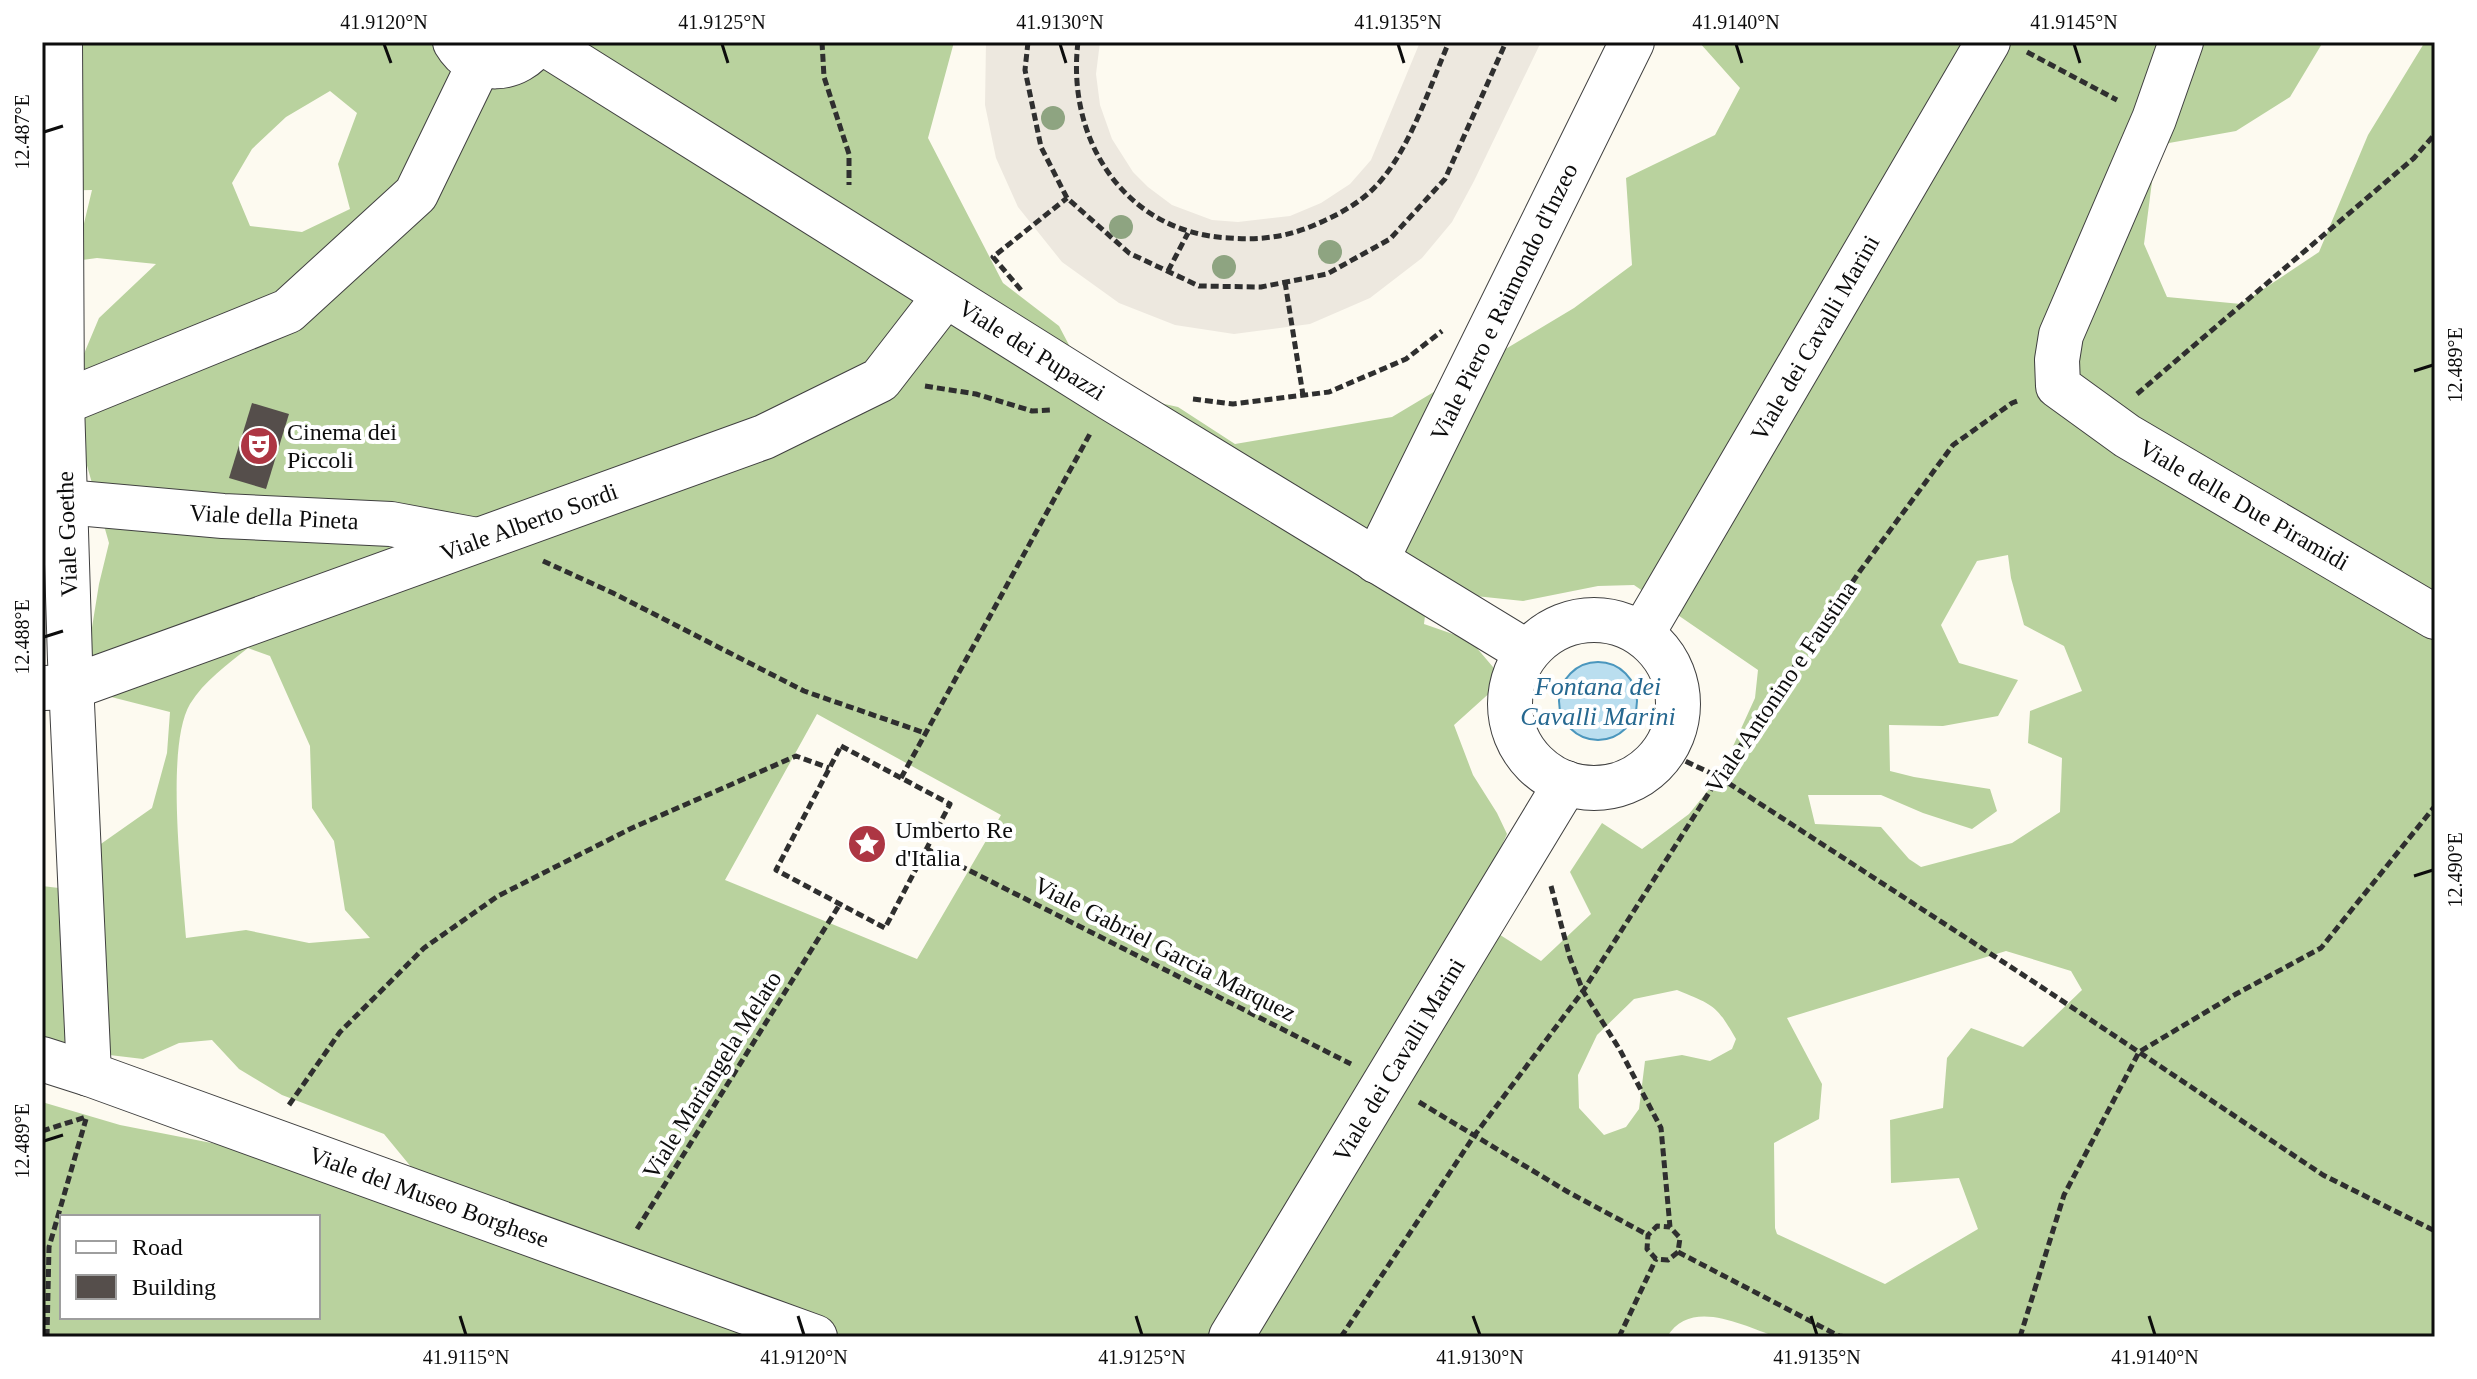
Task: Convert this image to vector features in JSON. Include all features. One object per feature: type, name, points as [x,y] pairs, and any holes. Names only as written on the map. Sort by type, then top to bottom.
[{"type":"street","name":"Viale Goethe","points":[[60,42],[52,407],[66,502],[57,688],[89,1074]]},
{"type":"street","points":[[52,407],[288,311],[416,194],[467,53],[492,68],[507,67],[531,53],[540,42]]},
{"type":"street","name":"Viale dei Pupazzi","points":[[540,42],[945,296],[1107,404],[1527,652]]},
{"type":"street","name":"Viale Piero e Raimondo d'Inzeo","points":[[1376,561],[1632,42]]},
{"type":"street","points":[[2058,386],[2057,360],[2061,335],[2154,119],[2181,42]]},
{"type":"street","name":"Viale dei Cavalli Marini","points":[[1642,634],[2005,46]]},
{"type":"street","name":"Viale Alberto Sordi","points":[[57,688],[764,437],[880,380],[945,296]]},
{"type":"street","name":"Viale delle Due Piramidi","points":[[2058,386],[2127,436],[2435,617]]},
{"type":"street","name":"Viale della Pineta","points":[[66,502],[223,516],[391,524],[480,540]]},
{"type":"street","points":[[1590,619],[1610,620],[1642,634],[1659,649],[1670,667],[1676,687],[1678,709],[1673,733],[1664,751],[1639,775],[1622,784],[1603,788],[1566,783],[1539,768],[1517,738],[1511,719],[1510,700],[1518,667],[1527,652],[1554,629],[1590,619]]},
{"type":"street","name":"Viale dei Cavalli Marini","points":[[1231,1337],[1566,783]]},
{"type":"street","name":"Viale del Museo Borghese","points":[[42,1059],[815,1337]]},
{"type":"path","points":[[822,42],[824,77],[849,154],[849,236]]},
{"type":"path","points":[[1028,42],[1025,70],[1041,147],[1067,198],[1129,253],[1199,286],[1261,287],[1327,274],[1390,239],[1445,179],[1506,42]]},
{"type":"path","points":[[1078,42],[1078,100],[1086,131],[1107,172],[1133,201],[1188,233],[1263,239],[1294,233],[1349,208],[1370,192],[1398,158],[1449,42]]},
{"type":"path","points":[[2005,46],[2154,119]]},
{"type":"path","points":[[2106,420],[2403,168],[2435,134]]},
{"type":"path","points":[[1024,293],[993,257],[1067,198]]},
{"type":"path","points":[[1168,271],[1188,233]]},
{"type":"path","points":[[1285,282],[1303,395]]},
{"type":"path","points":[[1187,398],[1233,404],[1329,392],[1406,359],[1449,325]]},
{"type":"path","points":[[880,380],[976,394],[1032,411],[1107,404]]},
{"type":"path","name":"Viale Antonino e Faustina","points":[[1341,1337],[1474,1136],[1583,991],[1719,777],[1860,571],[1953,445],[2012,403],[2058,386]]},
{"type":"path","points":[[901,778],[1107,404]]},
{"type":"path","points":[[480,540],[563,569],[804,691],[925,733]]},
{"type":"path","points":[[841,746],[901,778],[950,804],[885,928],[776,870],[841,746]]},
{"type":"path","points":[[1664,751],[1719,777],[2323,1175],[2435,1231]]},
{"type":"path","points":[[266,1138],[340,1032],[424,948],[498,896],[632,828],[796,756],[829,768]]},
{"type":"path","points":[[2020,1337],[2064,1195],[2139,1052],[2321,948],[2435,806]]},
{"type":"path","points":[[1536,835],[1570,958],[1583,991],[1620,1050],[1661,1128],[1670,1227],[1680,1238],[1678,1252],[1668,1260],[1656,1259],[1647,1249],[1648,1235],[1657,1226],[1670,1227]]},
{"type":"path","name":"Viale Gabriel Garcia Marquez","points":[[927,849],[1386,1082],[1568,1192],[1648,1235]]},
{"type":"path","name":"Viale Mariangela Melato","points":[[615,1265],[840,904]]},
{"type":"path","points":[[46,1335],[49,1247],[86,1119]]},
{"type":"path","points":[[1678,1252],[1839,1336],[1847,1337]]},
{"type":"path","points":[[1619,1337],[1656,1259]]},
{"type":"green space","points":[[42,42],[954,42],[928,138],[1003,283],[1059,326],[1079,364],[1124,395],[1178,407],[1235,444],[1392,417],[1574,308],[1632,265],[1626,178],[1715,135],[1740,88],[1699,42],[2323,42],[2290,97],[2236,131],[2169,143],[2155,158],[2144,244],[2167,297],[2241,304],[2319,252],[2368,135],[2423,45],[2413,42],[2435,42],[2435,1337],[1777,1337],[1734,1322],[1703,1317],[1677,1325],[1667,1337],[42,1337],[42,1102],[120,1125],[283,1157],[421,1179],[384,1134],[282,1095],[239,1069],[212,1040],[179,1043],[143,1059],[76,1051],[42,1035],[42,886],[59,888],[78,860],[152,808],[167,753],[170,712],[72,687],[89,646],[109,543],[82,448],[70,387],[99,318],[156,264],[97,258],[75,261],[92,190],[42,191]],"holes":[[[330,91],[357,113],[338,164],[350,209],[302,232],[250,226],[232,183],[252,149],[286,117]],[[2008,555],[2024,625],[2064,646],[2082,691],[2030,711],[2028,743],[2062,758],[2060,812],[2012,843],[1921,867],[1909,859],[1881,827],[1815,824],[1808,795],[1881,795],[1972,829],[1997,811],[1990,789],[1890,771],[1889,725],[1943,726],[1998,716],[2018,680],[1959,663],[1941,625],[1977,561]],[[1634,585],[1758,670],[1755,698],[1719,777],[1689,814],[1642,849],[1602,823],[1570,872],[1591,914],[1541,961],[1494,931],[1480,894],[1507,834],[1473,775],[1454,725],[1504,680],[1470,640],[1424,624],[1428,591],[1523,601],[1598,586]],[[248,648],[270,656],[310,746],[312,808],[334,841],[345,910],[370,938],[309,943],[246,930],[186,938],[177,816],[178,751],[182,724],[190,704],[209,680]],[[817,714],[1001,815],[917,959],[725,880]],[[2006,951],[2071,971],[2082,990],[2023,1047],[1971,1028],[1947,1058],[1943,1108],[1890,1120],[1891,1183],[1959,1178],[1978,1229],[1885,1284],[1777,1234],[1774,1143],[1819,1119],[1822,1084],[1787,1018]],[[1677,990],[1712,1007],[1736,1039],[1732,1049],[1710,1061],[1682,1055],[1645,1061],[1639,1109],[1626,1127],[1604,1135],[1579,1108],[1578,1075],[1597,1035],[1634,999]]]},
{"type":"shaded area","points":[[986,42],[1100,42],[1096,74],[1100,105],[1112,139],[1133,172],[1172,205],[1212,220],[1238,222],[1290,216],[1321,203],[1350,184],[1371,160],[1420,42],[1541,42],[1452,222],[1422,258],[1370,298],[1310,324],[1234,334],[1175,325],[1119,303],[1062,262],[1018,207],[996,158],[985,105]]},
{"type":"water","name":"Fontana dei Cavalli Marini","points":[[1598,662],[1613,665],[1626,673],[1634,686],[1637,701],[1634,716],[1626,729],[1613,737],[1598,740],[1583,737],[1570,729],[1562,716],[1559,701],[1562,686],[1570,673],[1583,665]]},
{"type":"building","name":"Cinema dei Piccoli","points":[[252,403],[289,414],[266,489],[229,478]]},
{"type":"place","name":"Cinema dei Piccoli","points":[[259,446]]},
{"type":"place","name":"Umberto Re d'Italia","points":[[867,844]]}]
